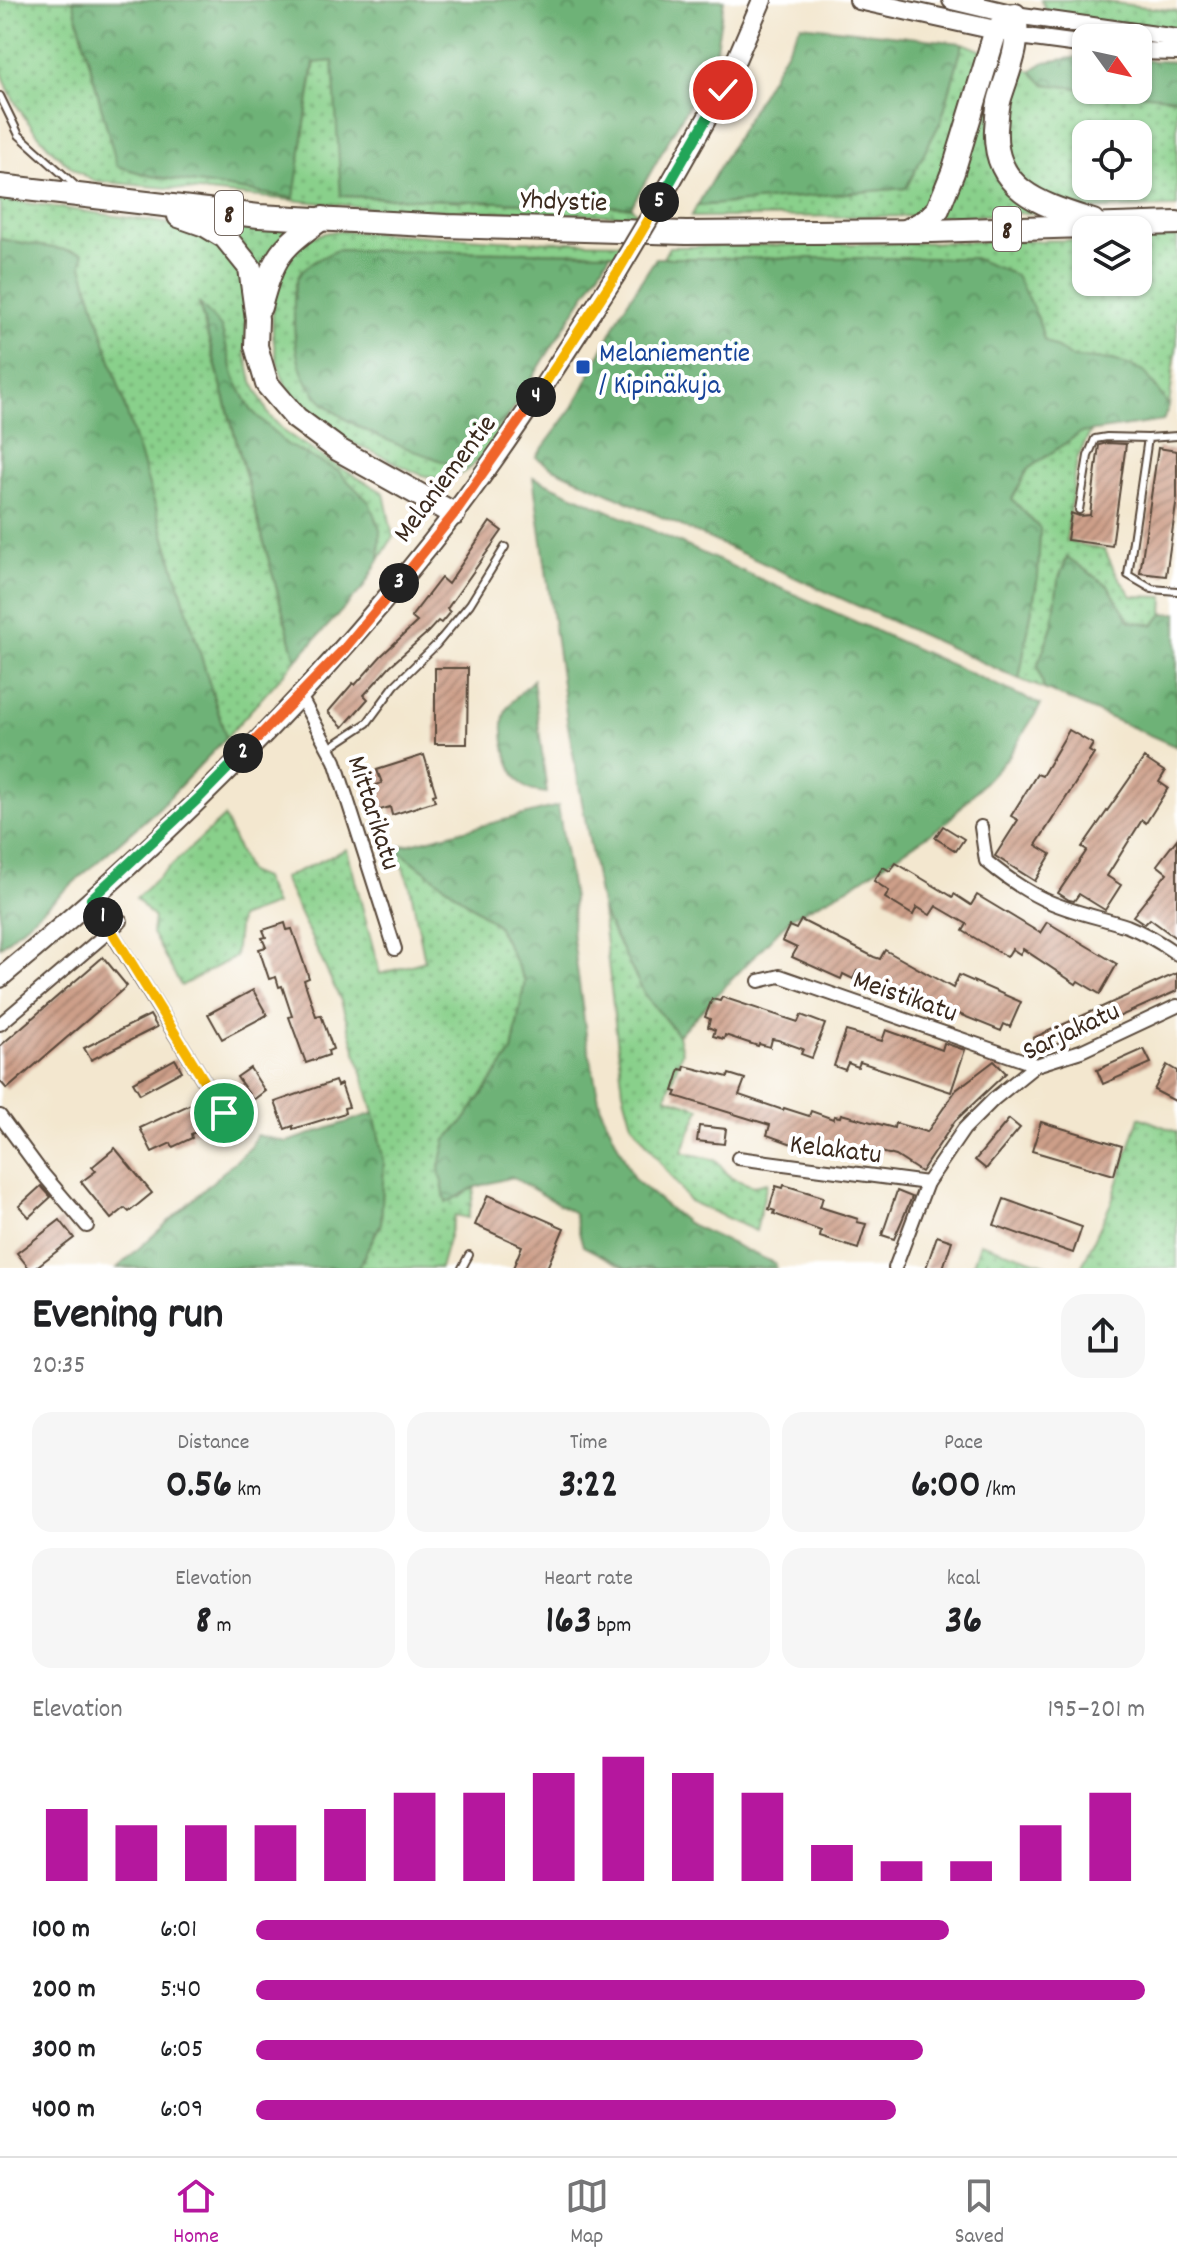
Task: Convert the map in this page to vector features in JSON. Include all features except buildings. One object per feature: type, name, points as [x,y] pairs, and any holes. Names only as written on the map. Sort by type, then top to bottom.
[{"type":"highway","points":[[905,231],[927,220],[938,209],[953,172],[996,30],[1017,17]]},
{"type":"highway","points":[[1017,17],[998,105],[995,150],[1014,184],[1031,198],[1078,216]]},
{"type":"highway","name":"Yhdystie","points":[[0,186],[259,216],[454,226],[686,233],[1072,227]]},
{"type":"highway","points":[[136,203],[205,225],[225,237],[250,268],[257,319],[256,346],[267,384],[296,418],[339,450],[454,514]]},
{"type":"highway","points":[[257,319],[269,273],[287,243],[323,218]]},
{"type":"highway","name":"Yhdystie","points":[[1152,224],[1177,223]]},
{"type":"main road","name":"Melaniementie","points":[[0,978],[91,899],[200,797],[344,649],[454,514],[508,439],[617,273],[723,90],[762,0]]},
{"type":"main road","points":[[859,0],[996,30]]},
{"type":"main road","points":[[952,0],[1017,17]]},
{"type":"street","points":[[1017,17],[1177,38]]},
{"type":"street","points":[[1017,17],[1072,39]]},
{"type":"street","points":[[1152,51],[1177,52]]},
{"type":"street","name":"Mittarikatu","points":[[299,694],[335,761],[395,949]]},
{"type":"street","points":[[981,827],[986,861],[1010,881],[1044,900],[1150,936],[1177,954]]},
{"type":"street","points":[[91,899],[116,926],[224,1113]]},
{"type":"street","points":[[0,1024],[116,926]]},
{"type":"street","name":"Meistikatu","points":[[759,981],[780,976],[1036,1065]]},
{"type":"street","name":"Sarjakatu","points":[[895,1268],[927,1183],[964,1129],[994,1099],[1036,1065],[1081,1051],[1177,1006]]},
{"type":"street","points":[[0,1116],[42,1173],[87,1226]]},
{"type":"street","name":"Kelakatu","points":[[738,1158],[927,1183]]},
{"type":"lane","points":[[0,96],[19,135],[90,198]]},
{"type":"lane","points":[[1079,510],[1088,456],[1095,439],[1177,436]]},
{"type":"lane","points":[[1148,438],[1128,575],[1152,589],[1177,591]]},
{"type":"lane","points":[[329,748],[367,723],[395,685],[436,645],[470,604],[505,547]]},
{"type":"lane","points":[[462,1268],[469,1255]]},
{"type":"green space","points":[[0,0],[73,0],[117,166],[151,176],[293,198],[315,62],[334,61],[341,196],[631,207],[639,216],[374,208],[95,181],[80,173],[50,148],[23,115],[13,97],[0,63]]},
{"type":"green space","points":[[73,0],[724,0],[714,60],[631,207],[341,196],[333,61],[314,63],[294,198],[151,176],[117,166]]},
{"type":"green space","points":[[1041,0],[1090,0],[1177,11],[1177,30],[1152,27],[1152,24],[1047,14]]},
{"type":"green space","points":[[801,25],[963,43],[941,121],[906,188],[697,206]]},
{"type":"green space","points":[[963,43],[1031,71],[1044,84],[1072,87],[1072,104],[1152,104],[1152,95],[1177,98],[1177,207],[966,216],[691,217],[697,206],[906,188],[941,121]]},
{"type":"green space","points":[[1072,58],[1072,87],[1044,84],[1031,71],[1045,62]]},
{"type":"green space","points":[[1152,61],[1177,62],[1177,98],[1152,95]]},
{"type":"green space","points":[[0,199],[184,226],[216,240],[241,274],[247,301],[245,351],[252,381],[269,415],[285,432],[384,493],[393,537],[379,560],[380,530],[338,471],[285,444],[251,410],[235,379],[221,327],[199,305],[296,660],[226,738],[82,266],[83,253],[0,239]]},
{"type":"green space","points":[[220,221],[284,224],[287,230],[261,282]]},
{"type":"green space","points":[[336,231],[518,241],[624,243],[617,256],[611,253],[337,250],[452,465],[509,415],[474,464],[459,475],[441,479],[415,472],[326,429],[305,413],[286,387],[274,346],[272,324],[278,281],[297,247],[315,236]]},
{"type":"green space","points":[[1177,237],[1177,343],[1169,406],[1144,371],[1113,360],[1074,358],[1044,340],[1038,318],[973,258],[663,258],[669,247],[1072,240],[1072,296],[1152,296],[1152,238]]},
{"type":"green space","points":[[0,239],[83,253],[82,266],[226,738],[160,807],[0,947]]},
{"type":"green space","points":[[337,250],[611,253],[509,415],[452,465],[368,432],[347,420],[314,392],[303,374],[294,329],[297,279],[315,261]]},
{"type":"green space","points":[[656,258],[973,258],[1016,275],[1038,318],[1044,340],[1074,358],[1113,360],[1144,371],[1169,406],[1163,421],[1080,433],[1028,469],[1012,499],[1040,529],[1038,576],[1019,679],[551,467],[536,457],[574,406],[623,309]]},
{"type":"green space","points":[[199,303],[221,327],[235,379],[251,410],[286,444],[338,471],[369,502],[380,530],[379,560],[363,588],[296,660]]},
{"type":"green space","points":[[1091,431],[1077,459],[1066,541],[1105,550],[1132,596],[1164,597],[1163,614],[1154,625],[1129,621],[1108,586],[1067,557],[1058,581],[1053,623],[1038,665],[1044,689],[1019,679],[1038,576],[1040,529],[1012,500],[1028,469],[1080,433]]},
{"type":"green space","points":[[533,477],[1041,705],[1009,756],[946,823],[848,888],[792,917],[678,1035],[645,995],[602,911],[567,720]]},
{"type":"green space","points":[[1067,557],[1108,586],[1130,621],[1154,625],[1163,614],[1177,613],[1177,747],[1044,689],[1038,665],[1053,623],[1058,581]]},
{"type":"green space","points":[[533,680],[547,793],[530,790],[521,783],[510,764],[504,739],[507,708]]},
{"type":"green space","points":[[558,806],[573,899],[572,931],[587,1042],[601,1109],[634,1179],[687,1223],[776,1264],[776,1268],[626,1268],[583,1246],[574,1213],[512,1177],[475,1187],[446,1203],[439,1169],[446,1140],[463,1122],[512,1052],[525,981],[497,925],[395,848]]},
{"type":"green space","points":[[224,817],[248,872],[263,878],[275,905],[239,918],[235,957],[181,986],[152,933],[154,918],[136,898]]},
{"type":"green space","points":[[395,848],[497,925],[525,981],[512,1052],[446,1141],[446,1202],[475,1187],[468,1218],[455,1215],[440,1268],[358,1268],[381,1223],[384,1162],[374,1113],[341,1001],[283,878],[347,849],[380,974],[425,961],[410,886]]},
{"type":"green space","points":[[602,911],[645,995],[678,1035],[682,1052],[666,1097],[700,1108],[682,1152],[716,1160],[731,1178],[753,1186],[767,1183],[756,1231],[689,1201],[632,1124],[623,1091]]},
{"type":"green space","points":[[374,1113],[384,1162],[381,1223],[358,1268],[117,1268],[251,1147],[256,1135],[287,1142]]},
{"type":"green space","points":[[1139,1117],[1177,1132],[1177,1268],[1081,1268],[1112,1201]]},
{"type":"green space","points":[[980,1243],[1057,1268],[972,1268]]},
{"type":"place","name":"Melaniementie / Kipinäkuja","points":[[583,367]]},
{"type":"route","points":[[224,1113],[91,899],[200,797],[344,649],[454,514],[508,439],[617,273],[723,90]]}]
